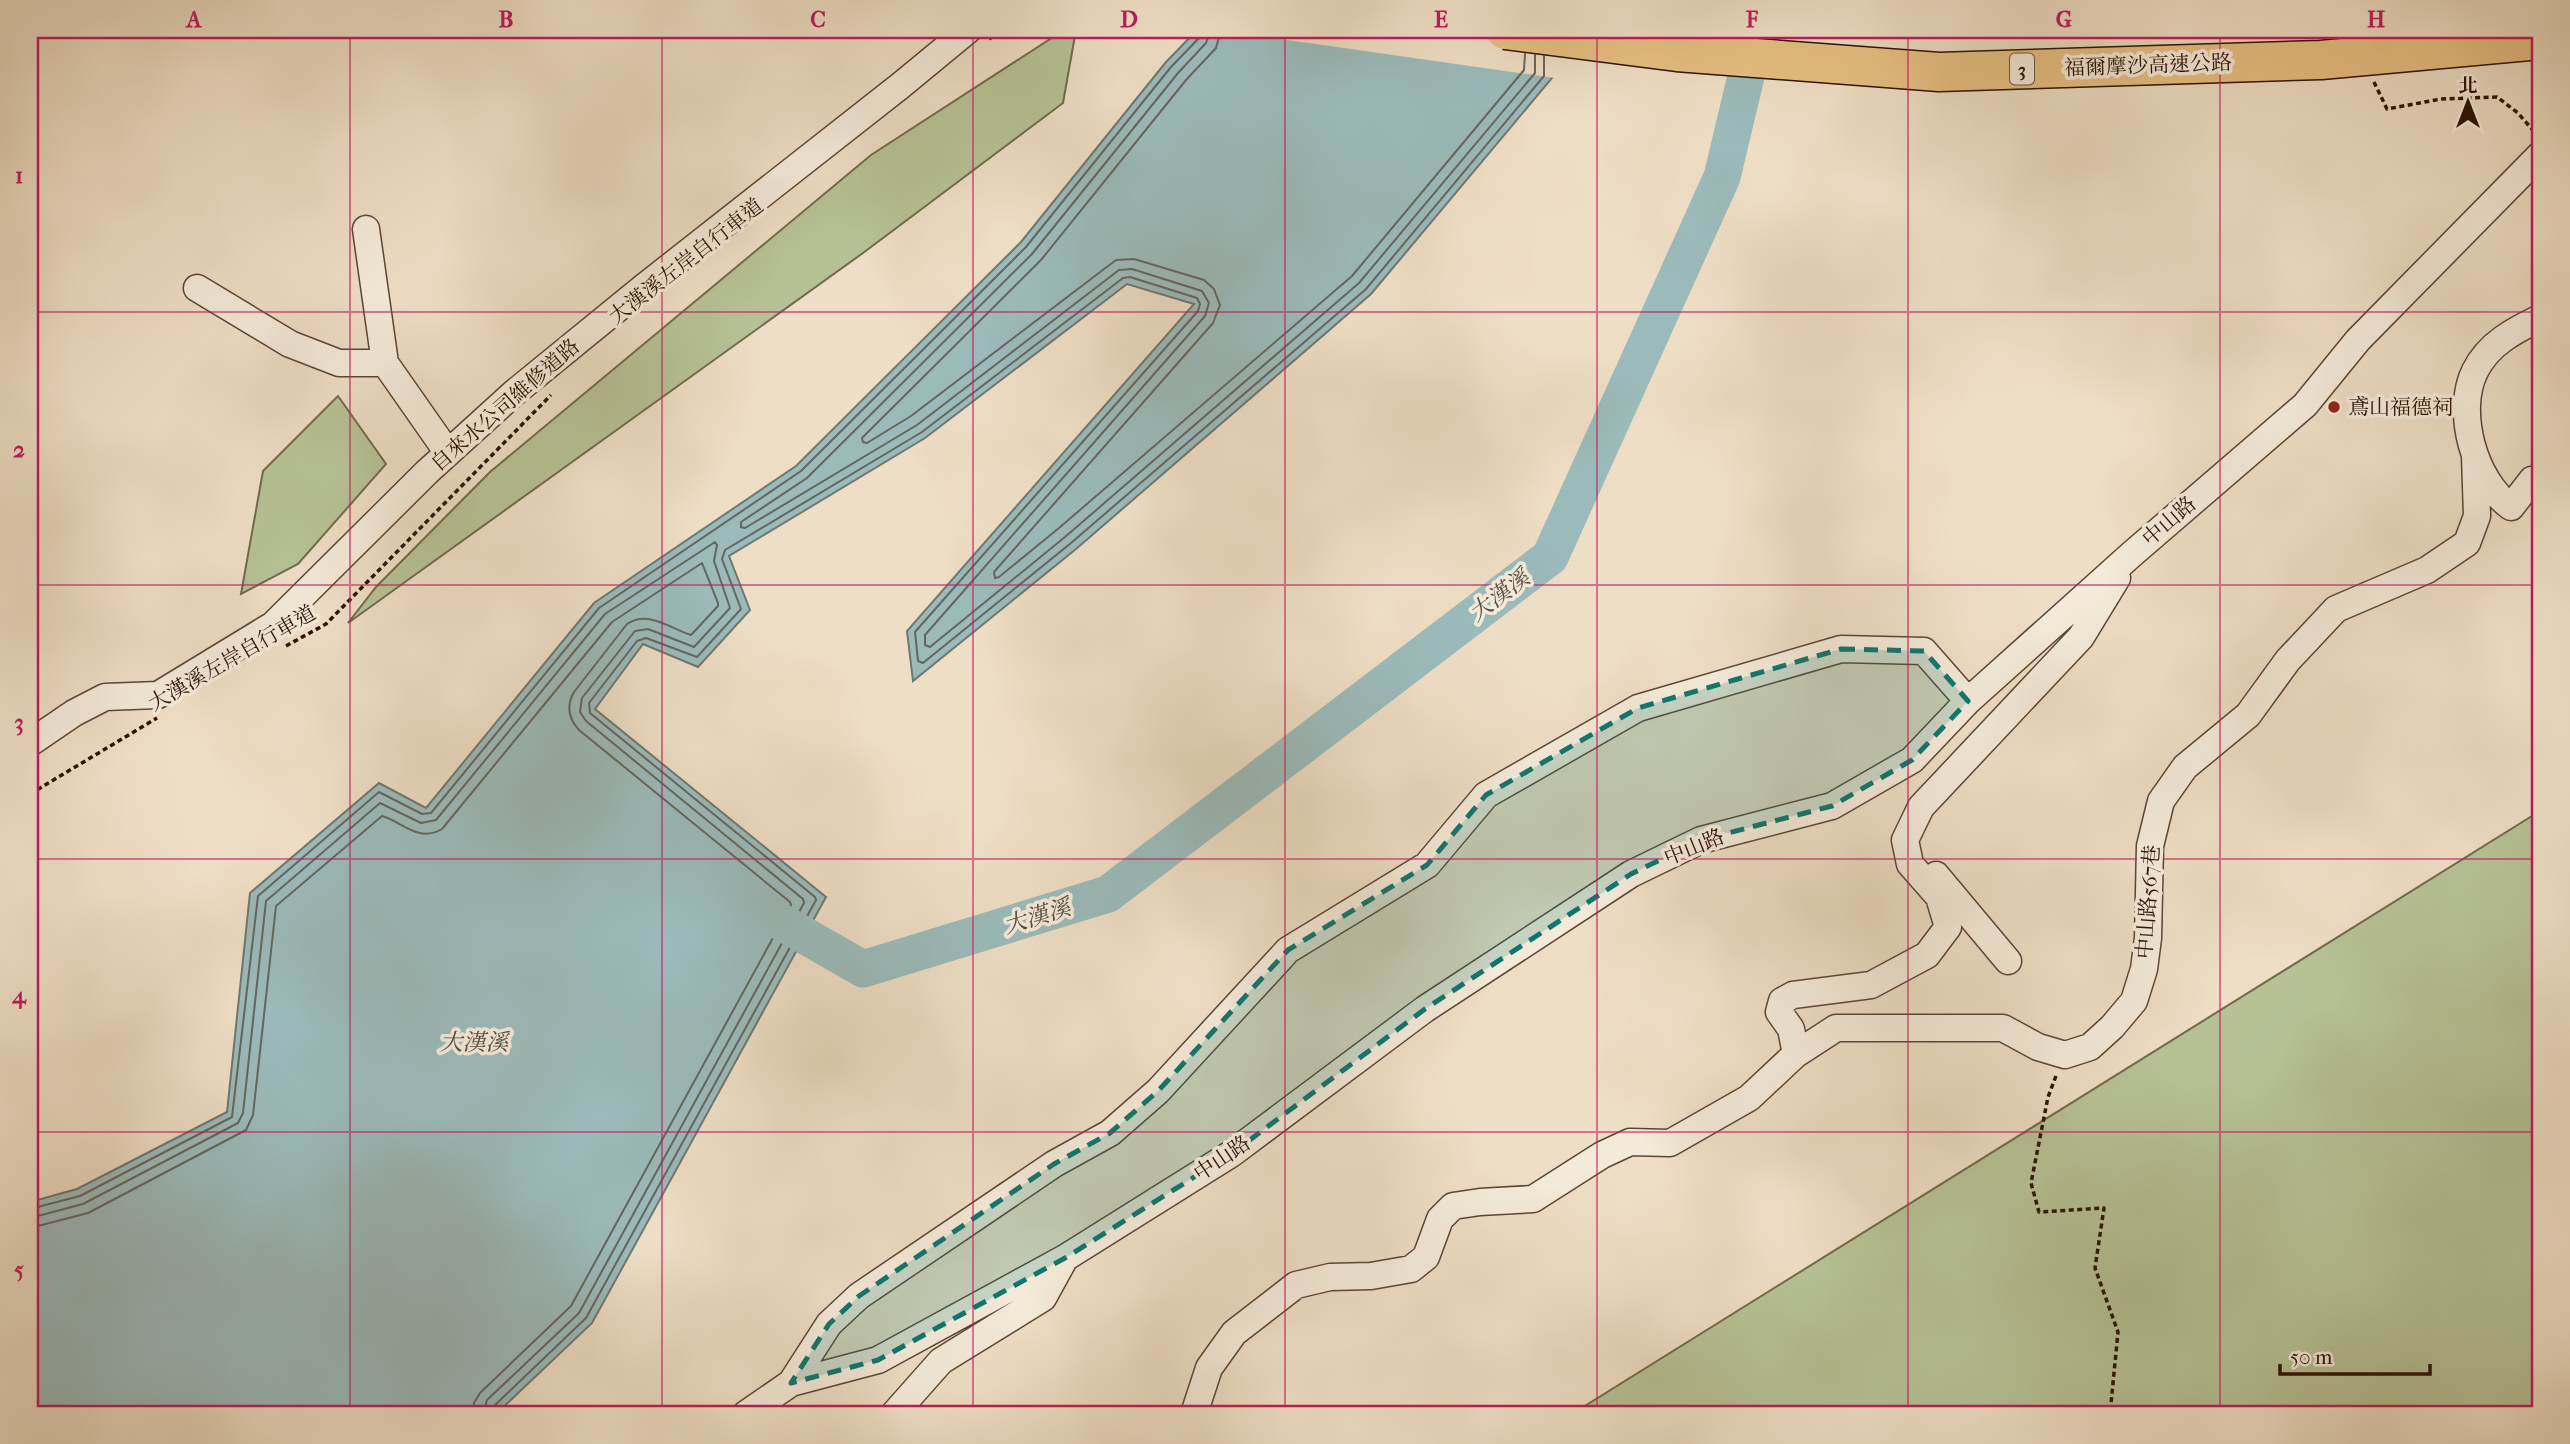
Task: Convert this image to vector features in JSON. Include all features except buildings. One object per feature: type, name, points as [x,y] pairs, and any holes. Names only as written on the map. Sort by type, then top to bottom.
[{"type":"highway","name":"福爾摩沙高速公路","points":[[1505,30],[1676,52],[1939,72],[2321,60],[2540,40]]},
{"type":"street","name":"自來水公司維修道路","points":[[30,743],[74,713],[105,697],[158,695],[272,625],[448,453],[525,384],[644,287],[879,104],[974,38]]},
{"type":"street","name":"中山路","points":[[746,1414],[791,1383],[878,1360],[1065,1258],[1231,1154],[1425,1009],[1631,874],[1701,839],[1832,806],[1912,760],[1968,701],[2132,554],[2305,405],[2358,340],[2540,155]]},
{"type":"street","points":[[2510,186],[2540,181]]},
{"type":"street","points":[[366,229],[385,363],[448,453]]},
{"type":"street","points":[[197,288],[290,344],[339,363],[385,363]]},
{"type":"street","points":[[2540,318],[2503,336],[2475,370],[2465,404],[2475,456],[2499,499],[2511,507],[2532,480],[2540,479]]},
{"type":"street","name":"中山路567巷","points":[[2065,1055],[2090,1047],[2134,1002],[2144,970],[2148,938],[2150,846],[2161,801],[2185,767],[2248,715],[2288,660],[2336,609],[2427,570],[2467,543],[2477,516],[2475,456]]},
{"type":"street","points":[[1796,1054],[1791,1029],[1779,1012],[1782,1001],[1793,995],[1871,985],[1927,955],[1948,927],[1939,897],[1910,863],[1905,839],[1921,807],[2081,637],[2132,554]]},
{"type":"street","points":[[791,1383],[830,1324],[859,1296],[1054,1164],[1110,1133],[1158,1091],[1288,950],[1427,866],[1486,795],[1498,788],[1638,708],[1841,649],[1924,651],[1968,701]]},
{"type":"street","points":[[1905,839],[2008,961]]},
{"type":"street","points":[[1194,1414],[1209,1368],[1234,1333],[1296,1285],[1329,1277],[1371,1276],[1411,1269],[1426,1257],[1440,1219],[1453,1206],[1533,1199],[1602,1155],[1630,1142],[1670,1143],[1749,1098],[1796,1054],[1836,1028],[2003,1028],[2038,1047],[2065,1055]]},
{"type":"street","points":[[894,1414],[941,1361],[1043,1298],[1065,1258]]},
{"type":"path","points":[[974,38],[1000,30]]},
{"type":"path","points":[[2370,75],[2388,109],[2441,99],[2497,97],[2518,113],[2540,139]]},
{"type":"path","name":"大漢溪左岸自行車道","points":[[280,650],[326,624],[551,395]]},
{"type":"path","name":"大漢溪左岸自行車道","points":[[30,794],[164,714]]},
{"type":"path","points":[[2065,1055],[2048,1097],[2031,1183],[2039,1212],[2104,1208],[2095,1268],[2118,1332],[2110,1414]]},
{"type":"highlighted area","points":[[1841,649],[1924,651],[1968,701],[1912,760],[1832,806],[1701,840],[1631,874],[1425,1009],[1231,1154],[1065,1258],[878,1360],[791,1383],[829,1324],[859,1296],[1054,1164],[1110,1133],[1158,1091],[1288,950],[1427,865],[1486,795],[1638,708]]},
{"type":"green space","points":[[1064,30],[1076,30],[1063,103],[863,253],[348,623],[376,587],[490,472],[871,155]]},
{"type":"green space","points":[[338,396],[386,464],[298,564],[241,594],[263,471]]},
{"type":"green space","points":[[2540,811],[2540,1414],[1572,1414]]},
{"type":"water","name":"大漢溪","points":[[1197,30],[1550,30],[1552,78],[1371,294],[1076,549],[913,681],[907,631],[1194,304],[1127,284],[925,438],[729,556],[750,610],[698,667],[643,644],[595,709],[826,897],[592,1323],[496,1414],[30,1414],[30,1202],[77,1189],[227,1112],[250,893],[379,783],[426,808],[594,603],[796,466],[1021,242],[1166,62]]},
{"type":"pier","points":[[1225,30],[1554,30],[1555,78],[1252,35]]},
{"type":"waterway","name":"大漢溪","points":[[762,911],[863,969],[1108,894],[1550,557],[1722,177],[1757,30]]},
{"type":"place","name":"鳶山福德祠","points":[[2334,407]]}]
